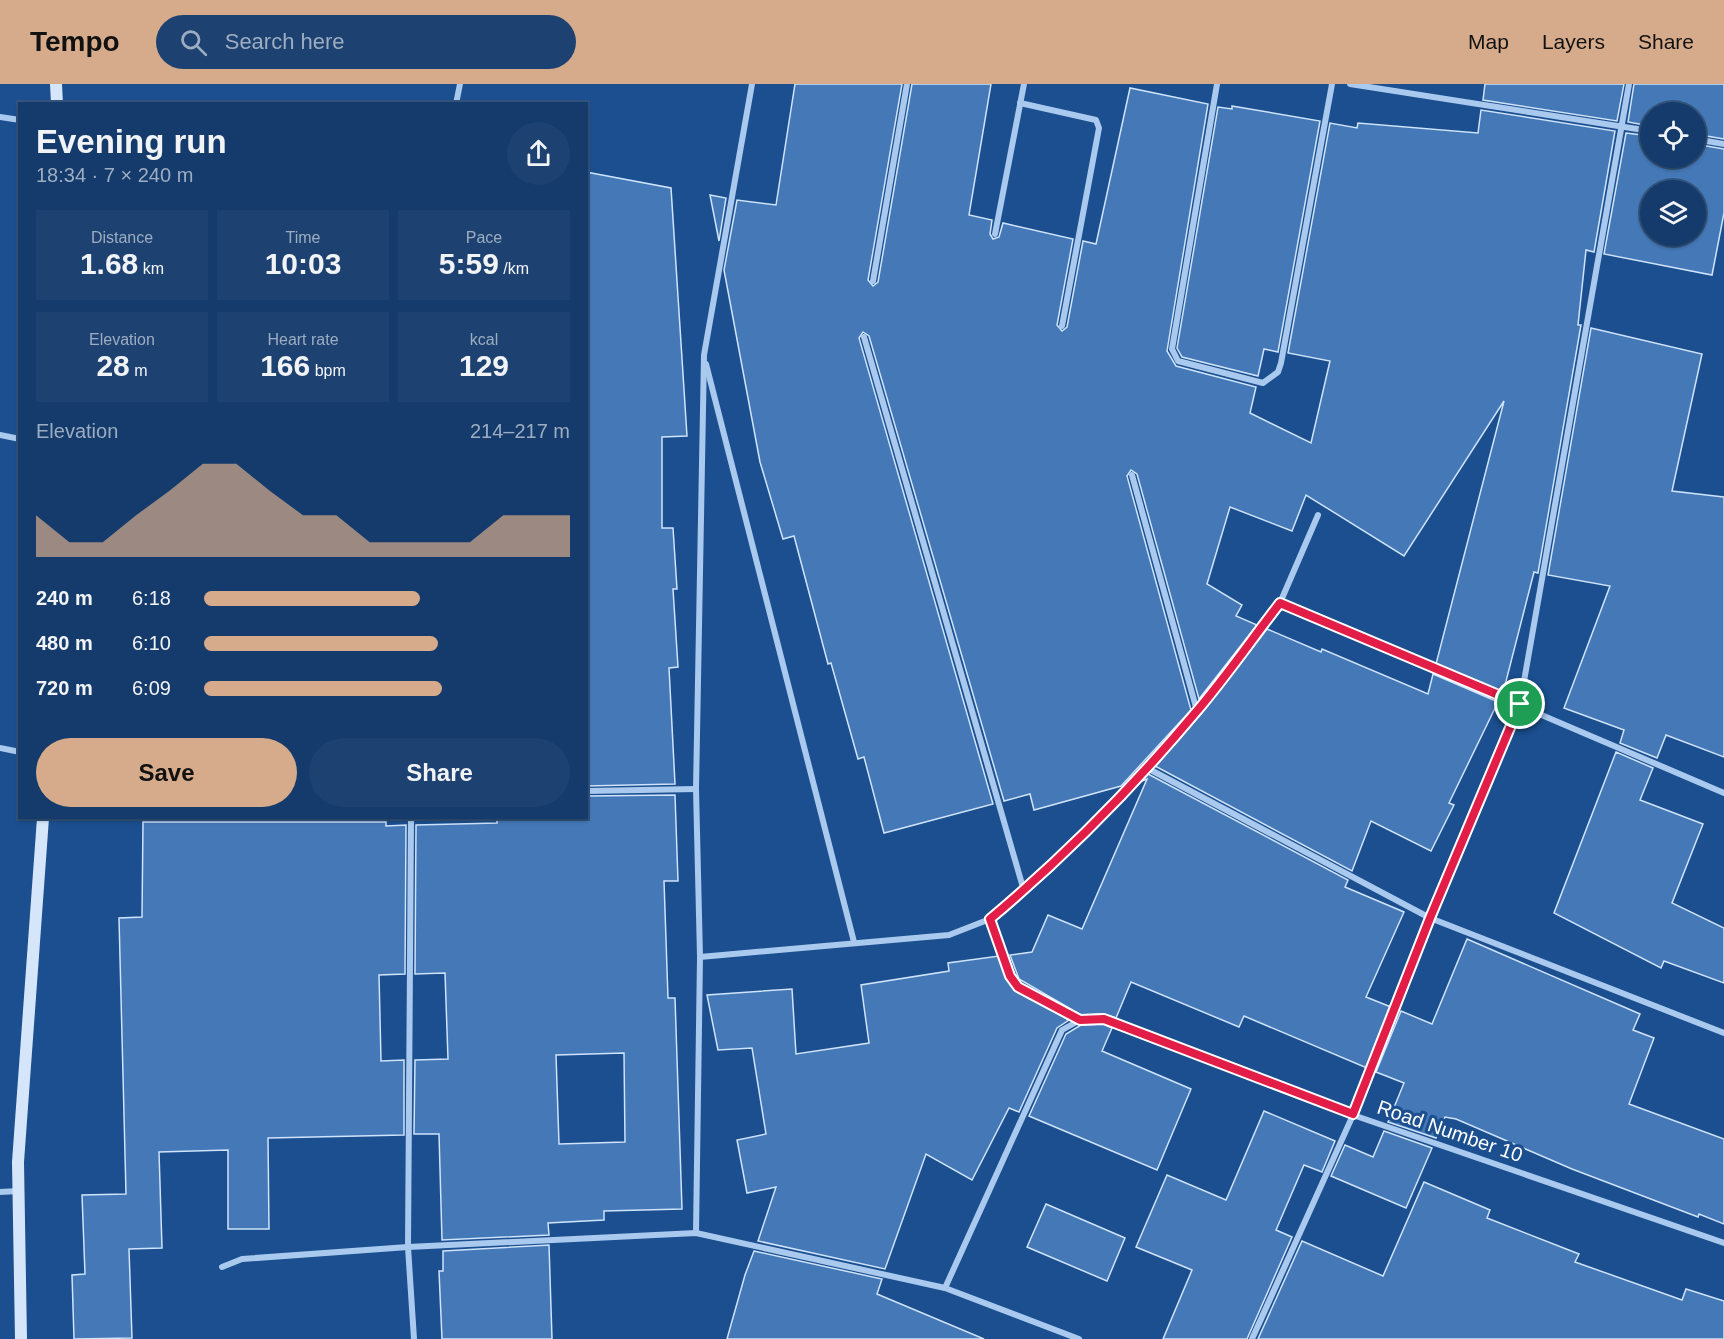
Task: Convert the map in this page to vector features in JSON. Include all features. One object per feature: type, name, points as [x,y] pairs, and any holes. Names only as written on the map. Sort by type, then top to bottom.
[{"type":"main road","points":[[56,84],[57,102]]},
{"type":"main road","points":[[21,1339],[18,1191],[43,819]]},
{"type":"street","points":[[456,102],[460,84]]},
{"type":"street","points":[[696,1233],[700,957],[696,789],[704,355],[752,84]]},
{"type":"street","points":[[873,281],[907,84]]},
{"type":"street","points":[[995,234],[1024,84]]},
{"type":"street","points":[[1217,84],[1172,349],[1178,361],[1263,383],[1271,380],[1278,372],[1281,363],[1332,84]]},
{"type":"street","points":[[1350,84],[1640,129]]},
{"type":"street","points":[[1252,1339],[1353,1114],[1430,918],[1520,704],[1629,84]]},
{"type":"street","points":[[1020,103],[1091,118],[1096,120],[1099,128],[1062,326]]},
{"type":"street","points":[[0,117],[18,120]]},
{"type":"street","points":[[1706,141],[1724,144]]},
{"type":"street","points":[[864,337],[1024,891]]},
{"type":"street","points":[[704,355],[854,942]]},
{"type":"street","points":[[0,435],[18,439]]},
{"type":"street","points":[[1132,475],[1197,711]]},
{"type":"street","points":[[700,957],[950,935],[990,919],[1024,891],[1147,768],[1197,711],[1280,603],[1318,515]]},
{"type":"street","points":[[1280,603],[1724,793]]},
{"type":"street","points":[[0,748],[18,752]]},
{"type":"street","points":[[1147,768],[1430,918],[1724,1033]]},
{"type":"street","points":[[588,791],[696,789]]},
{"type":"street","points":[[411,819],[408,1247],[414,1339]]},
{"type":"street","points":[[990,919],[1015,983],[1080,1020]]},
{"type":"street","name":"Road Number 10","points":[[1080,1020],[1104,1019],[1353,1114],[1724,1243]]},
{"type":"street","points":[[945,1288],[1062,1030],[1080,1020]]},
{"type":"street","points":[[0,1192],[18,1191]]},
{"type":"street","points":[[222,1267],[242,1259],[408,1247],[696,1233],[945,1288],[1079,1339]]},
{"type":"building","points":[[795,84],[902,84],[868,280],[873,286],[878,282],[912,84],[991,84],[969,215],[992,220],[990,234],[993,239],[999,237],[1003,223],[1073,239],[1057,325],[1062,331],[1067,327],[1083,241],[1096,244],[1130,88],[1208,104],[1167,351],[1176,366],[1256,387],[1250,413],[1311,443],[1330,361],[1288,353],[1330,123],[1357,128],[1358,123],[1478,133],[1481,110],[1615,131],[1594,252],[1586,250],[1578,325],[1581,325],[1538,573],[1534,572],[1503,693],[1436,664],[1504,401],[1404,556],[1306,495],[1292,531],[1230,507],[1207,584],[1242,605],[1236,616],[1257,625],[1199,699],[1137,474],[1131,470],[1127,476],[1191,710],[1121,786],[1034,810],[1030,794],[1004,801],[869,336],[863,332],[859,338],[993,804],[884,833],[864,757],[858,759],[831,663],[828,664],[794,536],[783,539],[760,462],[724,270],[737,200],[776,205]]},
{"type":"building","points":[[1485,84],[1624,84],[1617,121],[1483,100]]},
{"type":"building","points":[[1634,84],[1724,84],[1724,139],[1706,136],[1706,102],[1640,102],[1640,124],[1628,122]]},
{"type":"building","points":[[1232,106],[1320,121],[1278,352],[1264,349],[1258,376],[1182,357],[1177,348],[1218,107],[1232,109]]},
{"type":"building","points":[[1626,133],[1640,135],[1640,168],[1706,168],[1706,146],[1724,149],[1724,213],[1712,275],[1604,254]]},
{"type":"building","points":[[588,172],[671,188],[687,436],[662,437],[662,528],[673,528],[677,589],[673,589],[678,667],[669,668],[675,784],[588,786]]},
{"type":"building","points":[[710,195],[726,198],[719,241]]},
{"type":"building","points":[[1591,328],[1702,354],[1672,491],[1724,497],[1724,757],[1666,735],[1657,758],[1620,743],[1624,730],[1564,708],[1610,586],[1548,575]]},
{"type":"building","points":[[1267,629],[1321,652],[1322,649],[1428,694],[1433,674],[1498,702],[1449,803],[1454,805],[1431,851],[1371,821],[1352,871],[1155,766],[1201,714]]},
{"type":"building","points":[[1616,752],[1653,768],[1640,800],[1703,824],[1672,903],[1724,928],[1724,983],[1664,961],[1661,968],[1554,913]]},
{"type":"building","points":[[1148,774],[1348,880],[1345,887],[1404,912],[1366,997],[1391,1007],[1367,1068],[1244,1016],[1239,1027],[1131,982],[1116,1018],[1104,1014],[1081,1015],[1019,979],[1010,955],[1032,952],[1048,915],[1082,929],[1147,779],[1142,781]]},
{"type":"building","points":[[675,795],[678,881],[664,881],[668,998],[675,998],[682,1209],[604,1211],[604,1220],[548,1223],[549,1235],[442,1240],[439,1134],[414,1134],[415,1060],[448,1059],[445,973],[415,974],[416,825],[497,823],[497,819],[588,819],[588,796]],"holes":[[[624,1053],[625,1142],[559,1144],[556,1055]]]},
{"type":"building","points":[[143,822],[386,822],[386,826],[406,825],[405,974],[379,975],[381,1061],[404,1060],[404,1135],[268,1138],[269,1229],[228,1229],[228,1150],[159,1152],[162,1248],[129,1249],[132,1338],[74,1339],[72,1275],[85,1274],[82,1195],[126,1194],[119,918],[142,917]]},
{"type":"building","points":[[1467,939],[1640,1014],[1633,1030],[1654,1038],[1629,1104],[1724,1139],[1724,1224],[1699,1214],[1698,1217],[1572,1169],[1456,1119],[1445,1117],[1436,1138],[1388,1122],[1404,1083],[1376,1072],[1401,1011],[1432,1024]]},
{"type":"building","points":[[999,956],[1012,987],[1069,1020],[1057,1028],[1019,1112],[1009,1108],[972,1180],[926,1154],[885,1269],[758,1241],[776,1187],[747,1193],[737,1140],[766,1134],[752,1048],[718,1050],[707,995],[792,989],[796,1054],[869,1043],[861,985],[949,971],[948,963]]},
{"type":"building","points":[[1103,1024],[1112,1028],[1102,1051],[1191,1089],[1157,1170],[1029,1116],[1066,1034],[1081,1025]]},
{"type":"building","points":[[1264,1111],[1335,1141],[1322,1172],[1304,1165],[1276,1230],[1292,1237],[1247,1339],[1163,1339],[1192,1270],[1136,1247],[1167,1175],[1226,1200]]},
{"type":"building","points":[[1384,1131],[1432,1148],[1406,1208],[1331,1176],[1345,1145],[1373,1157]]},
{"type":"building","points":[[1424,1182],[1490,1210],[1487,1218],[1579,1254],[1575,1262],[1682,1300],[1686,1289],[1724,1301],[1724,1339],[1258,1339],[1302,1241],[1383,1276]]},
{"type":"building","points":[[1046,1204],[1125,1238],[1107,1281],[1027,1247]]},
{"type":"building","points":[[549,1245],[552,1339],[442,1339],[439,1271],[443,1271],[443,1251]]},
{"type":"building","points":[[754,1251],[882,1279],[877,1294],[984,1339],[727,1339]]},
{"type":"route","points":[[1280,603],[1520,704],[1430,918],[1353,1114],[1104,1019],[1080,1020],[1018,987],[1012,980],[990,919],[1024,891],[1147,768],[1197,711],[1280,603]]}]
